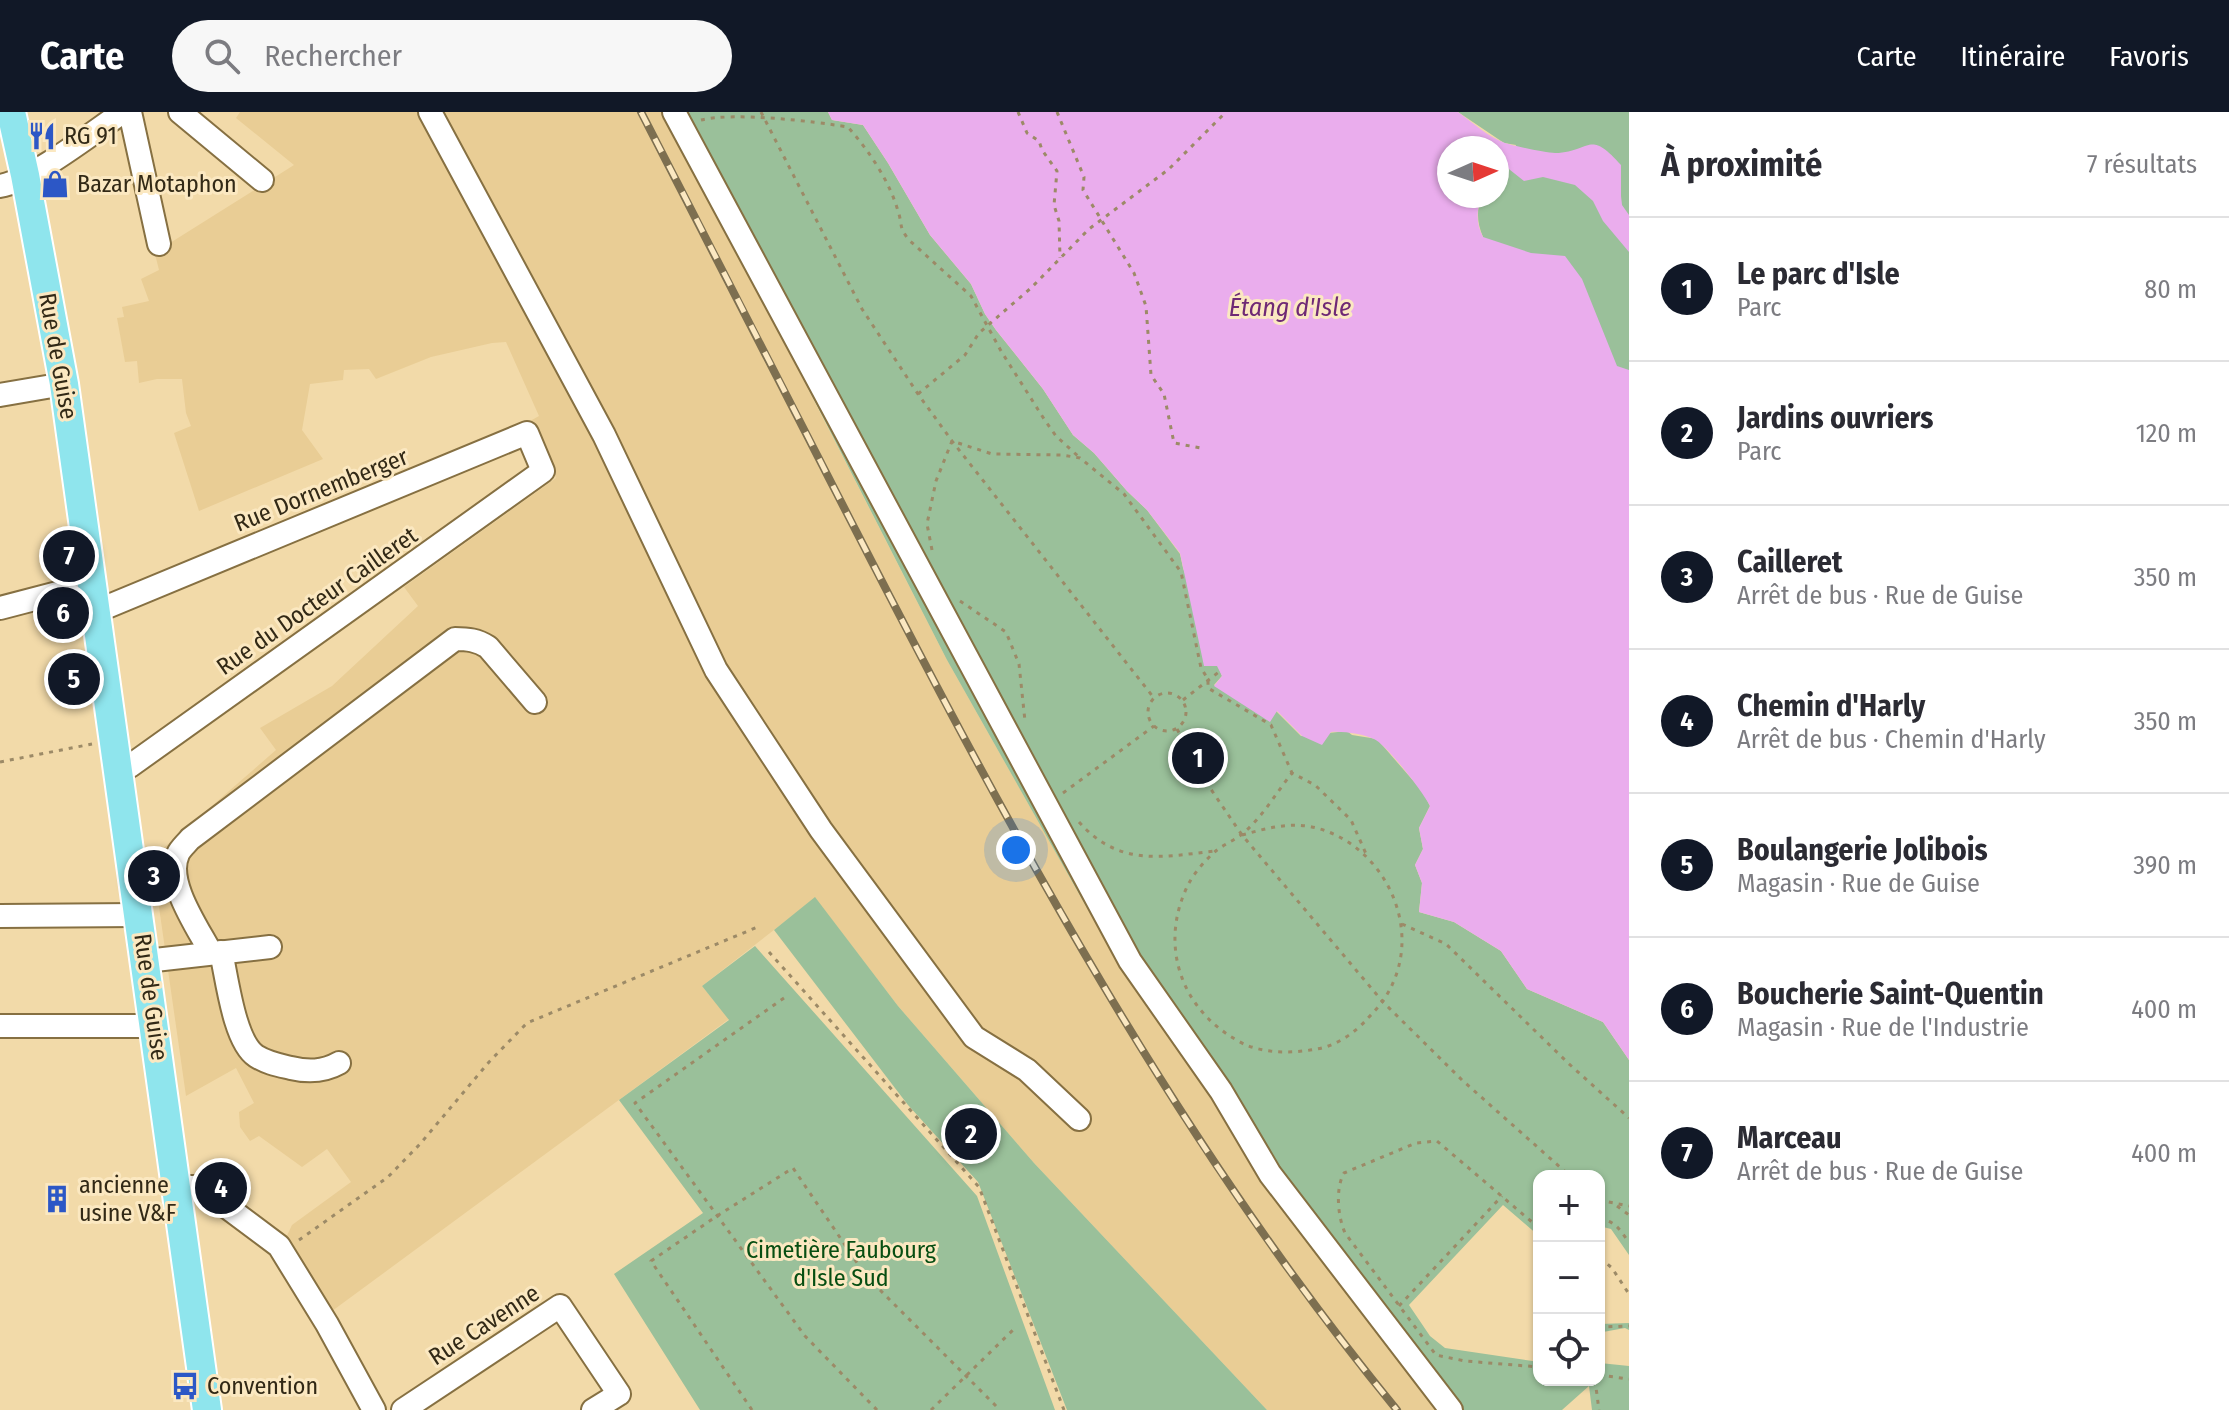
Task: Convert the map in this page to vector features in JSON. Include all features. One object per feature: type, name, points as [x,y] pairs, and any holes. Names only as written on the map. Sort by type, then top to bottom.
[{"type":"main road","name":"Rue de Guise","points":[[11,112],[13,180],[64,384],[207,1410]]},
{"type":"street","points":[[13,180],[123,112]]},
{"type":"street","points":[[130,112],[159,244]]},
{"type":"street","points":[[180,112],[262,180]]},
{"type":"street","points":[[430,112],[604,435],[716,670],[821,830],[974,1037],[1027,1070],[1079,1119]]},
{"type":"street","points":[[674,112],[1130,961],[1221,1091],[1270,1174],[1451,1410]]},
{"type":"street","points":[[0,395],[64,384]]},
{"type":"street","name":"Rue Dornemberger","points":[[94,598],[527,433],[543,471]]},
{"type":"street","name":"Rue du Docteur Cailleret","points":[[118,767],[130,766],[543,471]]},
{"type":"street","points":[[0,608],[94,598]]},
{"type":"street","points":[[339,1063],[316,1071],[298,1070],[270,1064],[247,1049],[239,1034],[216,952],[177,886],[175,867],[178,852],[190,839],[455,639],[468,639],[488,647],[535,702]]},
{"type":"street","points":[[0,916],[139,915]]},
{"type":"street","points":[[146,961],[270,947]]},
{"type":"street","points":[[0,1026],[155,1026]]},
{"type":"street","points":[[178,1187],[200,1187],[279,1246],[327,1324],[374,1410]]},
{"type":"street","name":"Rue Cavenne","points":[[403,1410],[560,1306],[619,1394],[593,1410]]},
{"type":"path","points":[[1018,112],[1027,133],[1039,141],[1057,171],[1054,205],[1059,221],[1060,258]]},
{"type":"path","points":[[1057,112],[1084,177],[1083,190],[1134,273],[1146,306],[1151,375],[1164,394],[1174,443],[1201,448]]},
{"type":"path","points":[[918,394],[965,355],[979,333],[1031,288],[1101,219],[1169,169],[1226,112]]},
{"type":"path","points":[[698,121],[724,114],[762,114],[848,127],[866,148],[884,179],[898,212],[900,230],[971,296],[1001,351],[1056,436],[1124,494],[1181,572],[1208,688],[1271,725],[1292,773],[1315,785],[1351,820],[1367,856],[1390,887],[1402,924],[1402,951],[1396,978],[1383,1002],[1356,1031],[1322,1048],[1283,1053],[1245,1045],[1212,1024],[1188,993],[1176,956],[1176,917],[1190,881],[1215,851],[1242,835],[1274,826],[1308,826],[1340,837],[1367,856]]},
{"type":"path","points":[[762,114],[862,309],[918,394],[1154,698]]},
{"type":"path","points":[[952,441],[992,454],[1080,458]]},
{"type":"path","points":[[933,555],[927,524],[936,481],[952,441]]},
{"type":"path","points":[[960,601],[1006,632],[1019,664],[1027,731]]},
{"type":"path","points":[[1183,700],[1220,671]]},
{"type":"path","points":[[1165,692],[1183,700],[1185,719],[1177,729],[1165,731],[1154,726],[1148,715],[1154,698],[1165,692]]},
{"type":"path","points":[[1057,798],[1154,726]]},
{"type":"path","points":[[0,762],[97,743],[101,734],[113,729]]},
{"type":"path","points":[[1177,729],[1208,785],[1242,835],[1383,1002],[1462,1080],[1563,1170]]},
{"type":"path","points":[[1242,835],[1292,773]]},
{"type":"path","points":[[1074,817],[1092,836],[1124,853],[1156,857],[1215,851]]},
{"type":"path","points":[[1402,924],[1446,944],[1629,1118]]},
{"type":"path","points":[[283,1252],[388,1177],[527,1023],[760,926]]},
{"type":"path","points":[[769,952],[979,1187],[1064,1410]]},
{"type":"path","points":[[784,998],[635,1103],[805,1336],[877,1410]]},
{"type":"path","points":[[1533,1223],[1437,1141],[1416,1143],[1344,1173],[1340,1180],[1339,1208],[1345,1233],[1436,1355],[1465,1361],[1533,1367]]},
{"type":"path","points":[[752,1410],[651,1261],[793,1168],[866,1276],[1000,1410]]},
{"type":"path","points":[[1399,1306],[1502,1196]]},
{"type":"path","points":[[1605,1202],[1618,1206],[1629,1215]]},
{"type":"path","points":[[1610,1203],[1629,1206]]},
{"type":"path","points":[[1605,1220],[1615,1224],[1629,1242]]},
{"type":"path","points":[[1605,1262],[1629,1294]]},
{"type":"path","points":[[1605,1327],[1629,1326]]},
{"type":"path","points":[[931,1410],[1015,1328]]},
{"type":"path","points":[[1605,1376],[1629,1379]]},
{"type":"path","points":[[1596,1386],[1599,1410]]},
{"type":"shaded area","points":[[240,112],[666,112],[947,660],[1117,961],[1441,1410],[1267,1410],[1034,1163],[898,1006],[815,898],[702,986],[729,1019],[328,1314],[283,1244],[292,1225],[351,1182],[327,1149],[302,1167],[259,1136],[250,1141],[240,1127],[239,1112],[254,1103],[236,1068],[186,1096],[152,858],[276,750],[260,728],[332,686],[418,606],[404,587],[556,478],[530,421],[539,416],[506,342],[492,343],[431,357],[376,379],[369,369],[344,370],[343,380],[310,384],[302,430],[323,459],[199,511],[174,433],[191,426],[186,413],[182,379],[139,383],[137,361],[125,362],[117,318],[124,317],[122,307],[149,301],[141,279],[159,270],[154,250],[294,165],[236,118]]},
{"type":"green space","points":[[690,112],[828,112],[832,120],[863,125],[930,235],[971,284],[985,314],[1043,389],[1073,435],[1147,510],[1180,554],[1222,676],[1214,685],[1270,721],[1276,711],[1301,736],[1347,731],[1352,735],[1377,739],[1423,792],[1430,806],[1419,828],[1423,849],[1415,865],[1422,883],[1419,912],[1454,922],[1501,951],[1527,989],[1603,1022],[1629,1060],[1629,1255],[1611,1229],[1605,1228],[1605,1170],[1533,1170],[1533,1231],[1503,1205],[1409,1305],[1430,1336],[1445,1348],[1533,1361],[1533,1386],[1589,1386],[1562,1410],[1441,1410],[1245,1147],[1117,961],[947,660],[672,122]]},
{"type":"green space","points":[[1458,112],[1629,112],[1629,840],[1478,222],[1479,208],[1509,208],[1509,167],[1516,145],[1509,144],[1509,136],[1494,136]]},
{"type":"green space","points":[[815,897],[898,1006],[1034,1163],[1267,1410],[1067,1410],[978,1182],[908,1105],[774,930]]},
{"type":"green space","name":"Cimetière Faubourg d'Isle Sud","points":[[755,946],[977,1196],[1055,1410],[700,1410],[614,1274],[703,1213],[619,1100],[729,1020],[702,986]]},
{"type":"green space","points":[[1629,1323],[1629,1330],[1605,1332],[1605,1324]]},
{"type":"green space","points":[[1605,1364],[1629,1366],[1629,1410],[1592,1410],[1589,1386],[1605,1386]]},
{"type":"water","name":"Étang d'Isle","points":[[828,112],[1458,112],[1492,136],[1437,136],[1437,208],[1479,208],[1479,227],[1483,237],[1531,253],[1565,256],[1582,279],[1617,366],[1629,370],[1629,1060],[1603,1022],[1527,989],[1501,951],[1454,922],[1419,912],[1422,883],[1415,865],[1423,849],[1419,828],[1430,806],[1380,743],[1359,734],[1331,732],[1322,745],[1302,736],[1277,711],[1270,722],[1214,686],[1222,676],[1217,666],[1204,666],[1180,553],[1147,510],[1073,435],[1043,389],[985,314],[971,284],[930,235],[863,125],[832,120]]},
{"type":"water","name":"Étang d'Isle","points":[[1509,144],[1555,153],[1590,145],[1602,147],[1621,165],[1622,205],[1629,215],[1629,252],[1603,221],[1593,201],[1575,185],[1543,177],[1524,181],[1509,169]]},
{"type":"railway","points":[[641,112],[975,759],[1103,984],[1170,1095],[1242,1203],[1317,1308],[1397,1410]]},
{"type":"place","name":"RG 91","points":[[42,136]]},
{"type":"place","name":"Bazar Motaphon","points":[[55,184]]},
{"type":"place","name":"Marceau","points":[[69,556]]},
{"type":"place","name":"Boucherie Saint-Quentin","points":[[63,613]]},
{"type":"place","name":"Boulangerie Jolibois","points":[[74,679]]},
{"type":"place","name":"Le parc d'Isle","points":[[1198,758]]},
{"type":"place","name":"Cailleret","points":[[154,876]]},
{"type":"place","name":"Jardins ouvriers","points":[[971,1134]]},
{"type":"place","name":"Chemin d'Harly","points":[[221,1188]]},
{"type":"place","name":"ancienne usine V&F","points":[[57,1199]]},
{"type":"place","name":"Convention","points":[[185,1386]]}]
